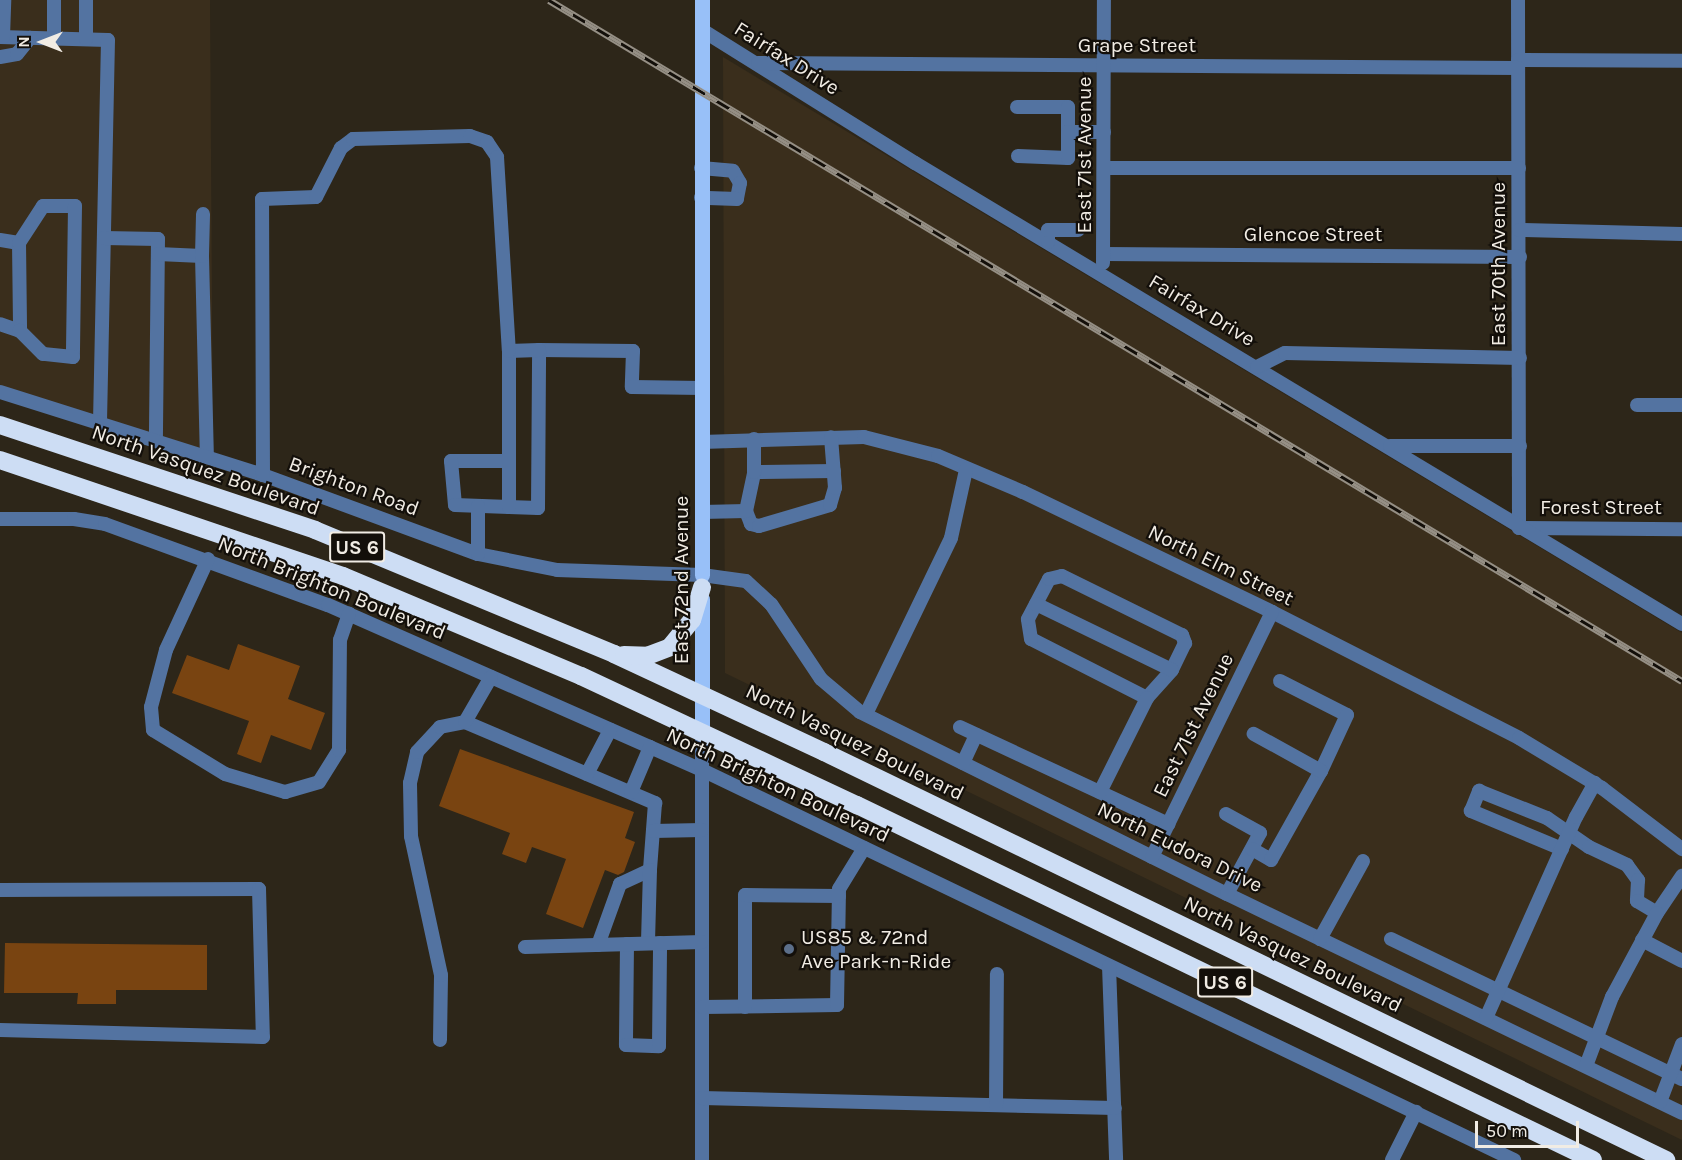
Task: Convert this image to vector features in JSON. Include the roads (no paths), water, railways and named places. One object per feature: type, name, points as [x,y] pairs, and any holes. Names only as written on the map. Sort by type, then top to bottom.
[{"type":"highway","name":"North Vasquez Boulevard","points":[[0,425],[315,530],[614,654],[702,693],[1666,1160]]},
{"type":"highway","name":"US 6","points":[[0,460],[392,595],[702,730],[1593,1160]]},
{"type":"highway","points":[[614,654],[647,656],[670,647],[692,620],[702,581]]},
{"type":"main road","name":"East 72nd Avenue","points":[[702,0],[702,730]]},
{"type":"street","points":[[4,0],[2,37],[108,39],[100,424]]},
{"type":"street","points":[[54,0],[54,38]]},
{"type":"street","points":[[86,39],[87,0]]},
{"type":"street","name":"East 71st Avenue","points":[[1101,273],[1105,254],[1104,0]]},
{"type":"street","name":"East 70th Avenue","points":[[1518,0],[1519,528]]},
{"type":"street","name":"Fairfax Drive","points":[[702,30],[1048,242],[1390,446],[1519,528],[1682,624]]},
{"type":"street","points":[[0,57],[17,54],[30,38]]},
{"type":"street","name":"Grape Street","points":[[756,63],[1104,65],[1682,62]]},
{"type":"street","points":[[1017,107],[1068,107],[1068,158],[1018,156]]},
{"type":"street","points":[[1068,132],[1104,132]]},
{"type":"street","points":[[263,475],[262,199],[316,197],[341,148],[353,140],[470,136],[487,142],[497,157],[510,351],[508,507]]},
{"type":"street","points":[[701,168],[733,171],[740,183],[737,200],[701,198]]},
{"type":"street","points":[[1105,168],[1519,168]]},
{"type":"street","points":[[0,324],[20,331],[43,354],[73,357],[75,206],[43,206],[19,243],[20,331]]},
{"type":"street","points":[[202,214],[207,457]]},
{"type":"street","points":[[1048,242],[1048,230],[1078,230]]},
{"type":"street","points":[[1520,230],[1682,234]]},
{"type":"street","points":[[104,238],[158,239],[156,441]]},
{"type":"street","points":[[0,240],[19,243]]},
{"type":"street","points":[[158,254],[202,256]]},
{"type":"street","name":"Glencoe Street","points":[[1105,254],[1520,256]]},
{"type":"street","points":[[508,460],[451,460],[455,505],[538,507],[539,350]]},
{"type":"street","points":[[510,351],[633,351],[632,387],[702,388]]},
{"type":"street","points":[[1257,367],[1284,354],[1520,358]]},
{"type":"street","name":"Brighton Road","points":[[0,392],[263,475],[478,554],[557,570],[702,581]]},
{"type":"street","points":[[1637,405],[1682,405]]},
{"type":"street","points":[[754,439],[754,472],[746,511],[751,524],[759,526],[830,505],[835,488],[831,437]]},
{"type":"street","name":"North Elm Street","points":[[702,442],[864,437],[938,456],[966,470],[1023,492],[1272,612],[1519,738],[1595,783],[1682,849]]},
{"type":"street","points":[[1390,446],[1520,446]]},
{"type":"street","points":[[866,714],[951,538],[966,470]]},
{"type":"street","points":[[754,472],[834,471]]},
{"type":"street","points":[[478,506],[478,554]]},
{"type":"street","points":[[702,512],[746,511]]},
{"type":"street","name":"North Brighton Boulevard","points":[[0,519],[74,519],[105,524],[208,559],[349,614],[702,770],[1514,1160]]},
{"type":"street","name":"Forest Street","points":[[1519,528],[1682,529]]},
{"type":"street","points":[[208,559],[166,650],[151,707],[153,730],[225,774],[285,792],[319,782],[339,750],[340,640],[349,614]]},
{"type":"street","points":[[1100,792],[1147,698],[1172,670],[1185,643],[1182,635],[1062,576],[1049,579],[1029,619],[1031,639],[1147,698]]},
{"type":"street","name":"North Eudora Drive","points":[[702,581],[733,577],[753,585],[771,604],[821,679],[866,714],[1227,894],[1682,1113]]},
{"type":"street","points":[[1036,604],[1172,670]]},
{"type":"street","name":"East 71st Avenue","points":[[1152,857],[1272,612]]},
{"type":"street","points":[[465,722],[491,677]]},
{"type":"street","points":[[1252,849],[1271,860],[1321,771],[1347,715],[1280,681]]},
{"type":"street","points":[[440,1040],[441,975],[411,836],[410,783],[417,752],[440,727],[465,722],[655,803],[650,870],[659,1046],[626,1045],[627,944]]},
{"type":"street","points":[[960,727],[1168,824]]},
{"type":"street","points":[[587,774],[610,730]]},
{"type":"street","name":"East 72nd Avenue","points":[[702,730],[702,1160]]},
{"type":"street","points":[[1254,734],[1321,771]]},
{"type":"street","points":[[963,764],[976,735]]},
{"type":"street","points":[[631,792],[650,747]]},
{"type":"street","points":[[1486,1018],[1570,831],[1595,783]]},
{"type":"street","points":[[1562,849],[1471,811],[1479,791],[1548,818],[1570,831],[1589,847],[1627,865],[1638,880],[1637,901],[1657,913]]},
{"type":"street","points":[[1226,814],[1260,833],[1227,894]]},
{"type":"street","points":[[653,831],[702,830]]},
{"type":"street","points":[[702,1006],[837,1005],[839,889],[864,848]]},
{"type":"street","points":[[1320,939],[1363,861]]},
{"type":"street","points":[[598,945],[620,884],[650,870]]},
{"type":"street","points":[[1586,1066],[1598,1041],[1612,997],[1657,913],[1682,876]]},
{"type":"street","points":[[0,890],[259,889],[263,1036],[0,1030]]},
{"type":"street","points":[[745,1006],[745,895],[839,896]]},
{"type":"street","points":[[1391,939],[1598,1041],[1677,1077]]},
{"type":"street","points":[[1642,940],[1682,961]]},
{"type":"street","points":[[525,948],[702,942]]},
{"type":"street","points":[[1109,966],[1116,1160]]},
{"type":"street","points":[[996,1105],[997,974]]},
{"type":"street","points":[[1660,1102],[1677,1077],[1682,1044]]},
{"type":"street","points":[[702,1098],[1115,1108]]},
{"type":"street","points":[[1392,1160],[1416,1112]]},
{"type":"railway","points":[[549,0],[1682,681]]},
{"type":"place","name":"US85 & 72nd Ave Park-n-Ride","points":[[789,949]]}]
